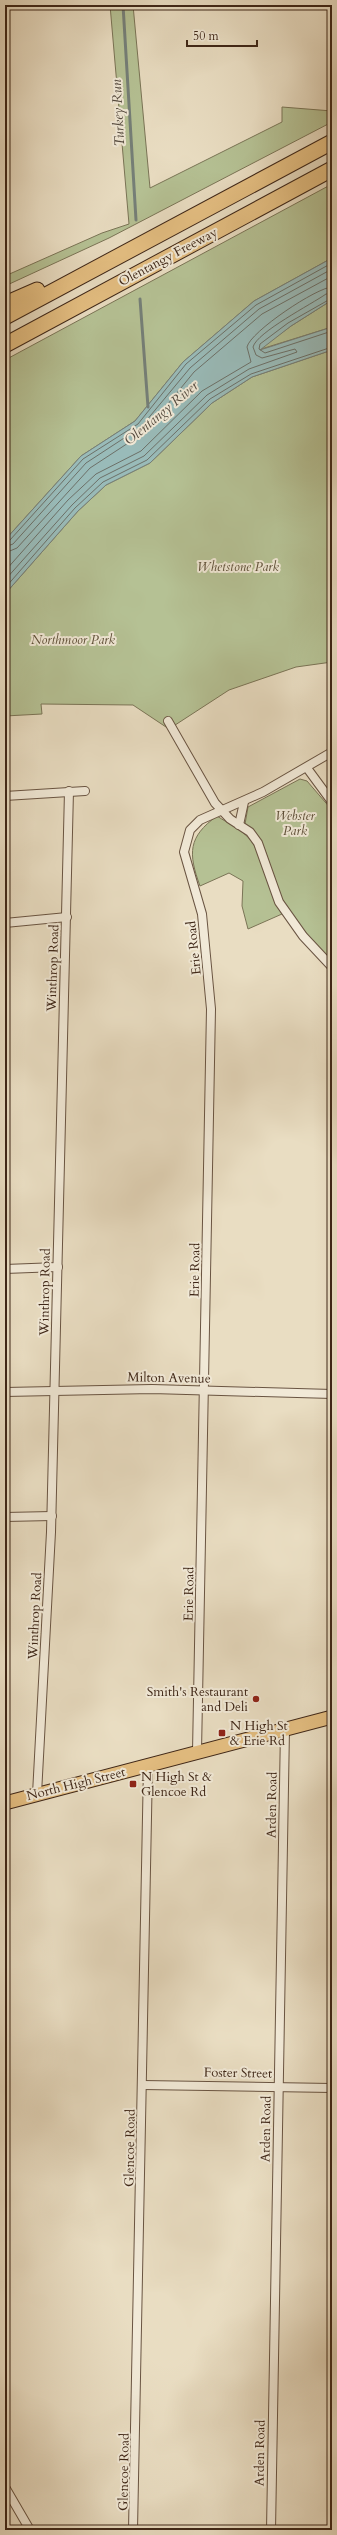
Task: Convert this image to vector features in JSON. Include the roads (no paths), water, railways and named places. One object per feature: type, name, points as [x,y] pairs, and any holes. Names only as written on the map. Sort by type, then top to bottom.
[{"type":"highway","name":"Olentangy Freeway","points":[[5,317],[154,239],[332,142]]},
{"type":"highway","name":"Olentangy Freeway","points":[[5,344],[332,170]]},
{"type":"highway","points":[[5,304],[154,239]]},
{"type":"main road","name":"North High Street","points":[[5,1802],[332,1717]]},
{"type":"street","points":[[168,721],[221,811],[250,832],[258,843],[279,902],[303,936],[332,967]]},
{"type":"street","name":"Erie Road","points":[[197,1752],[211,1009],[202,914],[184,852],[190,830],[200,820],[244,802],[307,768],[332,752]]},
{"type":"street","points":[[307,768],[332,802]]},
{"type":"street","name":"Winthrop Road","points":[[37,1794],[52,1516],[56,1391],[69,791]]},
{"type":"street","points":[[5,796],[85,791]]},
{"type":"street","points":[[239,825],[244,802]]},
{"type":"street","points":[[5,923],[67,917]]},
{"type":"street","points":[[5,1269],[58,1267]]},
{"type":"street","name":"Milton Avenue","points":[[5,1392],[205,1391],[332,1394]]},
{"type":"street","points":[[5,1517],[52,1516]]},
{"type":"street","name":"Arden Road","points":[[271,2530],[285,1729]]},
{"type":"street","name":"Glencoe Road","points":[[133,2530],[143,2086],[148,1766]]},
{"type":"street","name":"Foster Street","points":[[143,2086],[279,2086],[332,2088]]},
{"type":"street","points":[[5,2487],[30,2530]]},
{"type":"water","name":"Olentangy River","points":[[332,258],[332,300],[291,326],[260,350],[332,327],[332,350],[252,377],[212,403],[150,463],[106,485],[78,511],[5,594],[5,540],[81,456],[135,421],[183,362],[254,301]]},
{"type":"waterway","name":"Turkey Run","points":[[123,5],[136,220]]},
{"type":"waterway","name":"Turkey Run","points":[[140,299],[148,407]]},
{"type":"place","name":"Smith's Restaurant and Deli","points":[[256,1699]]},
{"type":"place","name":"N High St & Erie Rd","points":[[222,1733]]},
{"type":"place","name":"N High St & Glencoe Rd","points":[[133,1784]]},
{"type":"park label","name":"Whetstone Park","points":[[238,567]]},
{"type":"park label","name":"Northmoor Park","points":[[73,640]]},
{"type":"park label","name":"Webster Park","points":[[295,824]]}]
